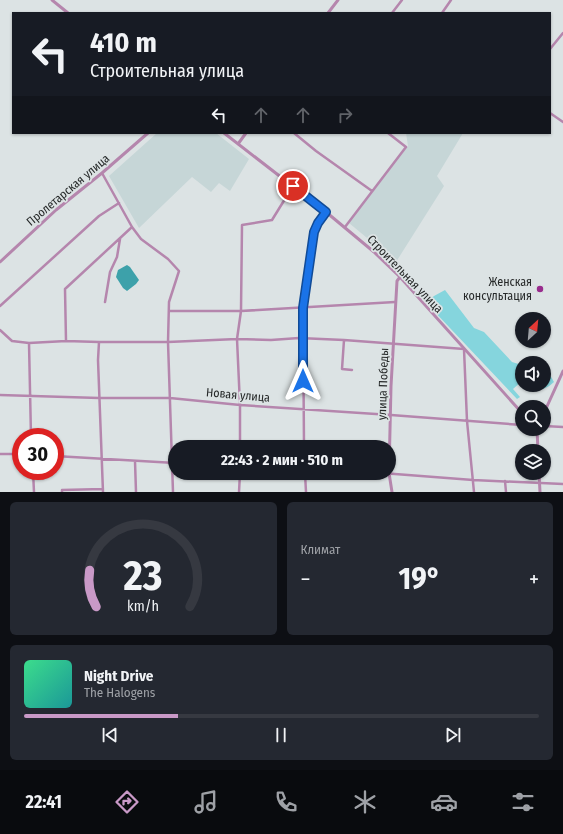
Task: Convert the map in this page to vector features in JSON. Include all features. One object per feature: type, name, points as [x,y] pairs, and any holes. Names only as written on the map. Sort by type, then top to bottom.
[{"type":"street","points":[[52,0],[67,12]]},
{"type":"street","points":[[329,12],[338,0]]},
{"type":"street","points":[[393,12],[402,0]]},
{"type":"street","points":[[443,12],[451,0]]},
{"type":"street","points":[[551,48],[563,33]]},
{"type":"street","points":[[551,114],[563,122]]},
{"type":"street","name":"Пролетарская улица","points":[[0,262],[56,210],[147,134]]},
{"type":"street","name":"Строительная улица","points":[[225,134],[345,227],[374,252],[400,277],[515,405]]},
{"type":"street","points":[[238,144],[245,134]]},
{"type":"street","points":[[295,134],[316,151],[372,191]]},
{"type":"street","points":[[345,227],[406,147],[389,134]]},
{"type":"street","points":[[102,173],[132,227],[141,239],[168,259],[179,271],[172,293],[169,311],[168,342],[173,440]]},
{"type":"street","points":[[240,440],[237,339],[241,311],[242,225],[272,220],[293,186]]},
{"type":"street","points":[[0,306],[99,216],[119,202]]},
{"type":"street","points":[[304,440],[303,308],[314,232],[318,223],[326,212]]},
{"type":"street","points":[[66,341],[65,289],[132,227]]},
{"type":"street","points":[[105,302],[110,272],[117,257],[120,238]]},
{"type":"street","name":"улица Победы","points":[[390,440],[395,302],[397,281],[400,277]]},
{"type":"street","points":[[169,311],[241,311],[395,302]]},
{"type":"street","points":[[0,330],[12,341],[29,343],[66,341],[168,342],[299,338],[464,349],[467,421],[474,492]]},
{"type":"street","points":[[344,340],[342,369],[352,370]]},
{"type":"street","points":[[62,492],[62,490],[103,490],[99,398],[99,342]]},
{"type":"street","points":[[29,343],[31,428]]},
{"type":"street","points":[[550,400],[563,372]]},
{"type":"street","name":"Новая улица","points":[[0,395],[99,398],[170,398],[240,405],[515,424]]},
{"type":"street","points":[[551,426],[563,427]]},
{"type":"street","points":[[0,454],[12,454]]},
{"type":"street","points":[[64,457],[168,463]]},
{"type":"street","points":[[135,461],[136,492]]},
{"type":"street","points":[[396,474],[563,484]]},
{"type":"street","points":[[33,480],[34,492]]},
{"type":"street","points":[[173,480],[173,492]]},
{"type":"street","points":[[239,492],[240,480]]},
{"type":"street","points":[[305,480],[306,492]]},
{"type":"street","name":"улица Победы","points":[[390,480],[392,492]]},
{"type":"street","points":[[505,481],[506,492]]},
{"type":"street","points":[[539,482],[540,492]]},
{"type":"shaded area","points":[[156,134],[217,134],[249,159],[230,191],[219,183],[211,192],[192,177],[139,228],[109,176]]},
{"type":"shaded area","points":[[406,134],[462,134],[437,176],[444,186],[396,262],[349,223],[408,146]]},
{"type":"shaded area","points":[[127,265],[139,280],[127,291],[123,288],[116,277],[118,270]]},
{"type":"shaded area","points":[[445,290],[474,328],[484,332],[512,362],[515,363],[515,387],[513,389],[520,397],[517,399],[432,309],[427,302]]},
{"type":"shaded area","points":[[551,377],[554,382],[551,384]]},
{"type":"place","name":"Женская консультация","points":[[540,289]]},
{"type":"route","points":[[293,186],[326,212],[318,223],[314,232],[303,308],[303,381]]}]
